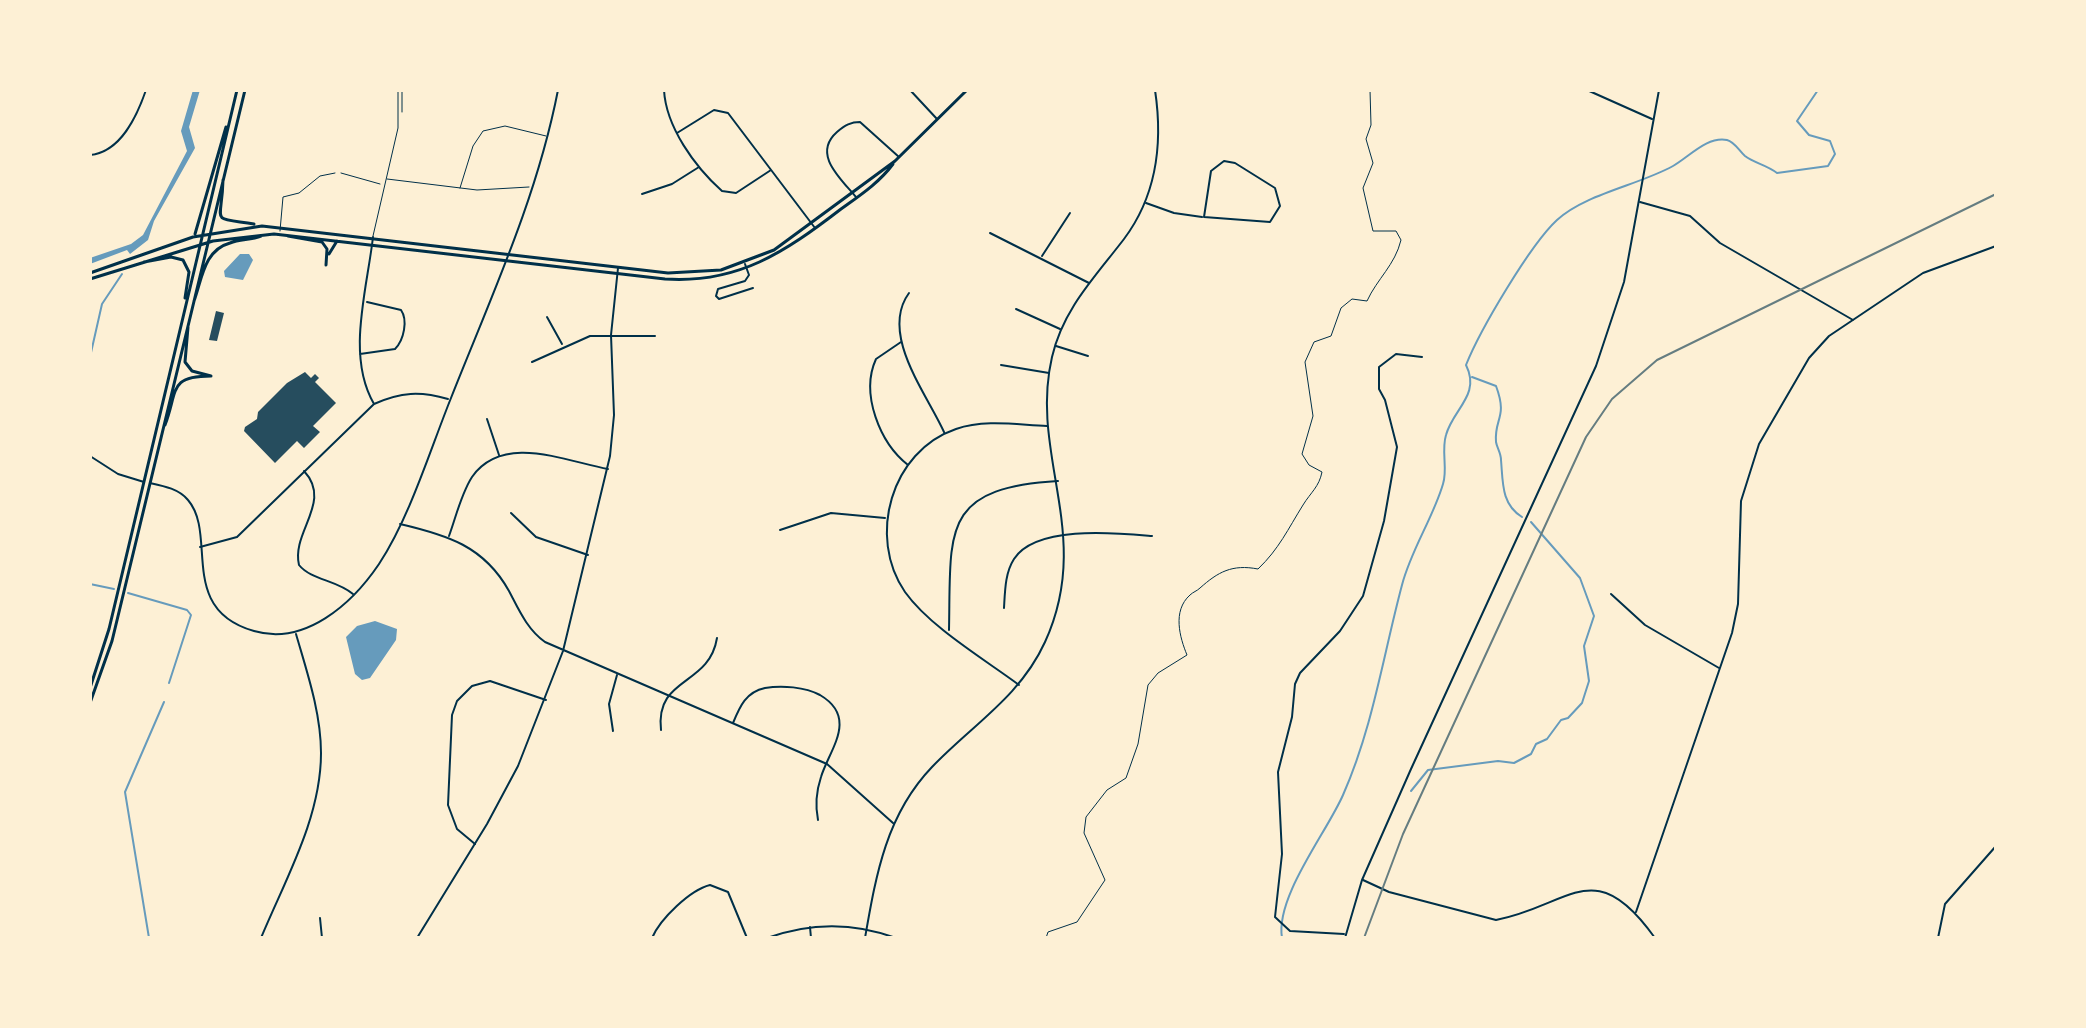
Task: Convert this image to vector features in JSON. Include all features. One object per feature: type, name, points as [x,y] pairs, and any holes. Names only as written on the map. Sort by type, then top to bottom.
[{"type":"highway","points":[[90,688],[106,639],[237,90]]},
{"type":"highway","points":[[90,703],[112,641],[245,90]]},
{"type":"highway","points":[[90,279],[206,243],[265,234],[694,280],[747,270],[783,253],[856,198],[885,174],[967,90]]},
{"type":"highway","points":[[193,237],[232,112]]},
{"type":"highway","points":[[223,173],[219,210],[223,219],[231,224],[697,273],[745,264],[774,250],[897,160]]},
{"type":"highway","points":[[90,273],[193,237],[262,226]]},
{"type":"highway","points":[[160,436],[179,383],[191,375],[211,376],[192,371],[183,359],[189,314],[208,260],[215,250],[229,243],[265,234]]},
{"type":"highway","points":[[280,234],[322,242],[327,249],[326,265],[331,245],[339,240]]},
{"type":"highway","points":[[140,262],[171,257],[183,260],[189,272],[185,306]]},
{"type":"street","points":[[90,155],[100,154],[125,135],[146,90]]},
{"type":"street","points":[[90,456],[118,474],[174,490],[190,502],[197,517],[205,582],[224,613],[256,632],[296,633],[325,618],[353,594],[379,564],[399,524],[534,187],[558,90]]},
{"type":"street","points":[[664,90],[668,115],[677,133],[716,186],[731,193],[740,191],[772,170]]},
{"type":"street","points":[[910,90],[938,120]]},
{"type":"street","points":[[865,938],[880,857],[893,823],[924,775],[1019,685],[1037,658],[1056,613],[1064,574],[1065,536],[1049,426],[1049,373],[1061,329],[1089,283],[1129,232],[1145,202],[1159,147],[1155,90]]},
{"type":"street","points":[[1587,90],[1654,120]]},
{"type":"street","points":[[1422,357],[1396,354],[1379,367],[1379,389],[1385,400],[1397,447],[1384,521],[1367,588],[1340,631],[1300,673],[1295,684],[1292,717],[1279,766],[1282,854],[1275,917],[1286,929],[1345,936],[1362,880],[1596,366],[1624,282],[1659,90]]},
{"type":"street","points":[[677,133],[714,110],[724,111],[739,125],[816,228]]},
{"type":"street","points":[[856,198],[832,168],[826,152],[827,144],[841,128],[860,122],[897,160]]},
{"type":"street","points":[[1145,202],[1174,213],[1204,217],[1261,224],[1275,216],[1280,200],[1271,184],[1232,161],[1224,161],[1211,171],[1204,217]]},
{"type":"street","points":[[642,194],[672,184],[701,166]]},
{"type":"street","points":[[1640,202],[1690,216],[1720,243],[1854,320]]},
{"type":"street","points":[[1041,257],[1070,213]]},
{"type":"street","points":[[990,233],[1089,283]]},
{"type":"street","points":[[373,237],[359,354],[361,380],[374,404]]},
{"type":"street","points":[[1636,912],[1720,669],[1738,604],[1741,501],[1759,444],[1819,345],[1923,273],[1996,246]]},
{"type":"street","points":[[745,264],[745,281],[718,289],[716,296],[719,299],[753,288]]},
{"type":"street","points":[[417,938],[475,844],[518,766],[563,651],[608,469],[614,415],[611,335],[619,267]]},
{"type":"street","points":[[909,293],[899,318],[901,342],[945,434]]},
{"type":"street","points":[[359,354],[395,349],[403,333],[405,317],[401,310],[366,302]]},
{"type":"street","points":[[1016,309],[1061,329]]},
{"type":"street","points":[[547,317],[563,345]]},
{"type":"street","points":[[532,362],[563,345],[590,336],[655,336]]},
{"type":"street","points":[[901,342],[876,359],[870,382],[882,435],[892,452],[909,466]]},
{"type":"street","points":[[1055,345],[1088,356]]},
{"type":"street","points":[[1001,365],[1049,373]]},
{"type":"street","points":[[200,547],[237,537],[374,404],[415,392],[450,399]]},
{"type":"street","points":[[487,419],[499,456]]},
{"type":"street","points":[[1019,685],[919,608],[897,578],[888,555],[886,518],[893,492],[909,466],[924,448],[945,434],[982,424],[1049,426]]},
{"type":"street","points":[[449,536],[473,477],[499,456],[525,452],[608,469]]},
{"type":"street","points":[[304,470],[313,483],[316,499],[301,544],[299,565],[303,570],[339,583],[353,594]]},
{"type":"street","points":[[949,631],[950,552],[963,516],[977,501],[999,488],[1058,481]]},
{"type":"street","points":[[511,513],[536,537],[588,555]]},
{"type":"street","points":[[780,530],[831,513],[886,518]]},
{"type":"street","points":[[399,524],[449,536],[488,561],[534,633],[563,651],[827,764],[877,812],[893,823]]},
{"type":"street","points":[[1004,608],[1009,570],[1021,550],[1039,539],[1152,536]]},
{"type":"street","points":[[1611,594],[1645,625],[1720,669]]},
{"type":"street","points":[[261,938],[308,825],[319,781],[318,721],[296,633]]},
{"type":"street","points":[[661,730],[662,710],[669,696],[678,684],[707,665],[717,638]]},
{"type":"street","points":[[613,731],[609,704],[618,674]]},
{"type":"street","points":[[475,844],[457,829],[448,805],[452,715],[457,701],[472,686],[490,681],[546,700]]},
{"type":"street","points":[[733,724],[743,702],[760,689],[786,687],[818,694],[833,707],[839,724],[838,741],[816,797],[818,820]]},
{"type":"street","points":[[1938,938],[1945,904],[1996,846]]},
{"type":"street","points":[[1362,880],[1389,892],[1496,920],[1513,917],[1573,891],[1600,891],[1636,912],[1655,938]]},
{"type":"street","points":[[652,938],[662,923],[693,893],[710,885],[728,892],[747,938]]},
{"type":"street","points":[[320,918],[322,938]]},
{"type":"street","points":[[810,925],[811,938]]},
{"type":"street","points":[[767,938],[810,925],[866,930],[896,938]]},
{"type":"lane","points":[[373,237],[398,128],[398,90]]},
{"type":"lane","points":[[402,90],[402,112]]},
{"type":"lane","points":[[459,189],[473,146],[483,131],[505,126],[548,136]]},
{"type":"lane","points":[[280,234],[283,197],[299,193],[320,176],[335,173]]},
{"type":"lane","points":[[341,173],[383,184]]},
{"type":"lane","points":[[385,178],[459,189],[534,187]]},
{"type":"path","points":[[1046,938],[1048,932],[1077,922],[1105,880],[1084,833],[1086,817],[1107,790],[1126,778],[1138,744],[1137,731],[1148,685],[1158,673],[1187,655],[1178,634],[1179,616],[1188,596],[1216,572],[1244,566],[1258,569],[1279,548],[1304,502],[1320,485],[1322,472],[1309,465],[1302,454],[1313,416],[1305,362],[1314,342],[1331,336],[1341,308],[1352,299],[1367,301],[1374,286],[1392,264],[1401,240],[1396,231],[1373,231],[1364,202],[1363,188],[1373,163],[1366,139],[1371,125],[1370,90]]},
{"type":"water","points":[[193,90],[200,90],[189,127],[195,148],[154,221],[148,240],[130,254],[127,250],[90,264],[90,258],[131,244],[143,235],[187,151],[181,131]]},
{"type":"water","points":[[240,254],[249,254],[253,260],[243,280],[225,277],[224,271]]},
{"type":"water","points":[[375,621],[397,629],[396,640],[370,678],[362,680],[355,674],[346,637],[357,626]]},
{"type":"building","points":[[216,311],[224,313],[217,341],[209,340]]},
{"type":"building","points":[[305,372],[311,378],[315,374],[319,378],[315,382],[336,403],[313,426],[320,432],[304,448],[297,441],[275,463],[244,431],[245,427],[257,419],[258,412],[287,383]]},
{"type":"waterway","points":[[1282,938],[1282,922],[1294,884],[1343,795],[1362,743],[1406,572],[1443,484],[1446,435],[1470,385],[1466,365],[1507,289],[1533,248],[1569,211],[1597,196],[1659,173],[1712,141],[1730,141],[1743,154],[1777,173],[1828,166],[1835,154],[1830,141],[1809,135],[1797,121],[1818,90]]},
{"type":"waterway","points":[[90,357],[102,304],[122,274]]},
{"type":"waterway","points":[[1472,377],[1496,386],[1501,405],[1496,442],[1501,457],[1504,492],[1510,506],[1522,517]]},
{"type":"waterway","points":[[1411,791],[1428,770],[1498,761],[1514,763],[1531,754],[1536,744],[1547,739],[1561,720],[1568,718],[1582,703],[1589,681],[1584,646],[1594,616],[1580,578],[1531,522]]},
{"type":"waterway","points":[[90,584],[114,589]]},
{"type":"waterway","points":[[128,593],[187,610],[191,615],[169,683]]},
{"type":"waterway","points":[[149,938],[125,792],[164,702]]},
{"type":"railway","points":[[1364,938],[1403,834],[1586,437],[1612,399],[1657,360],[1996,194]]}]
